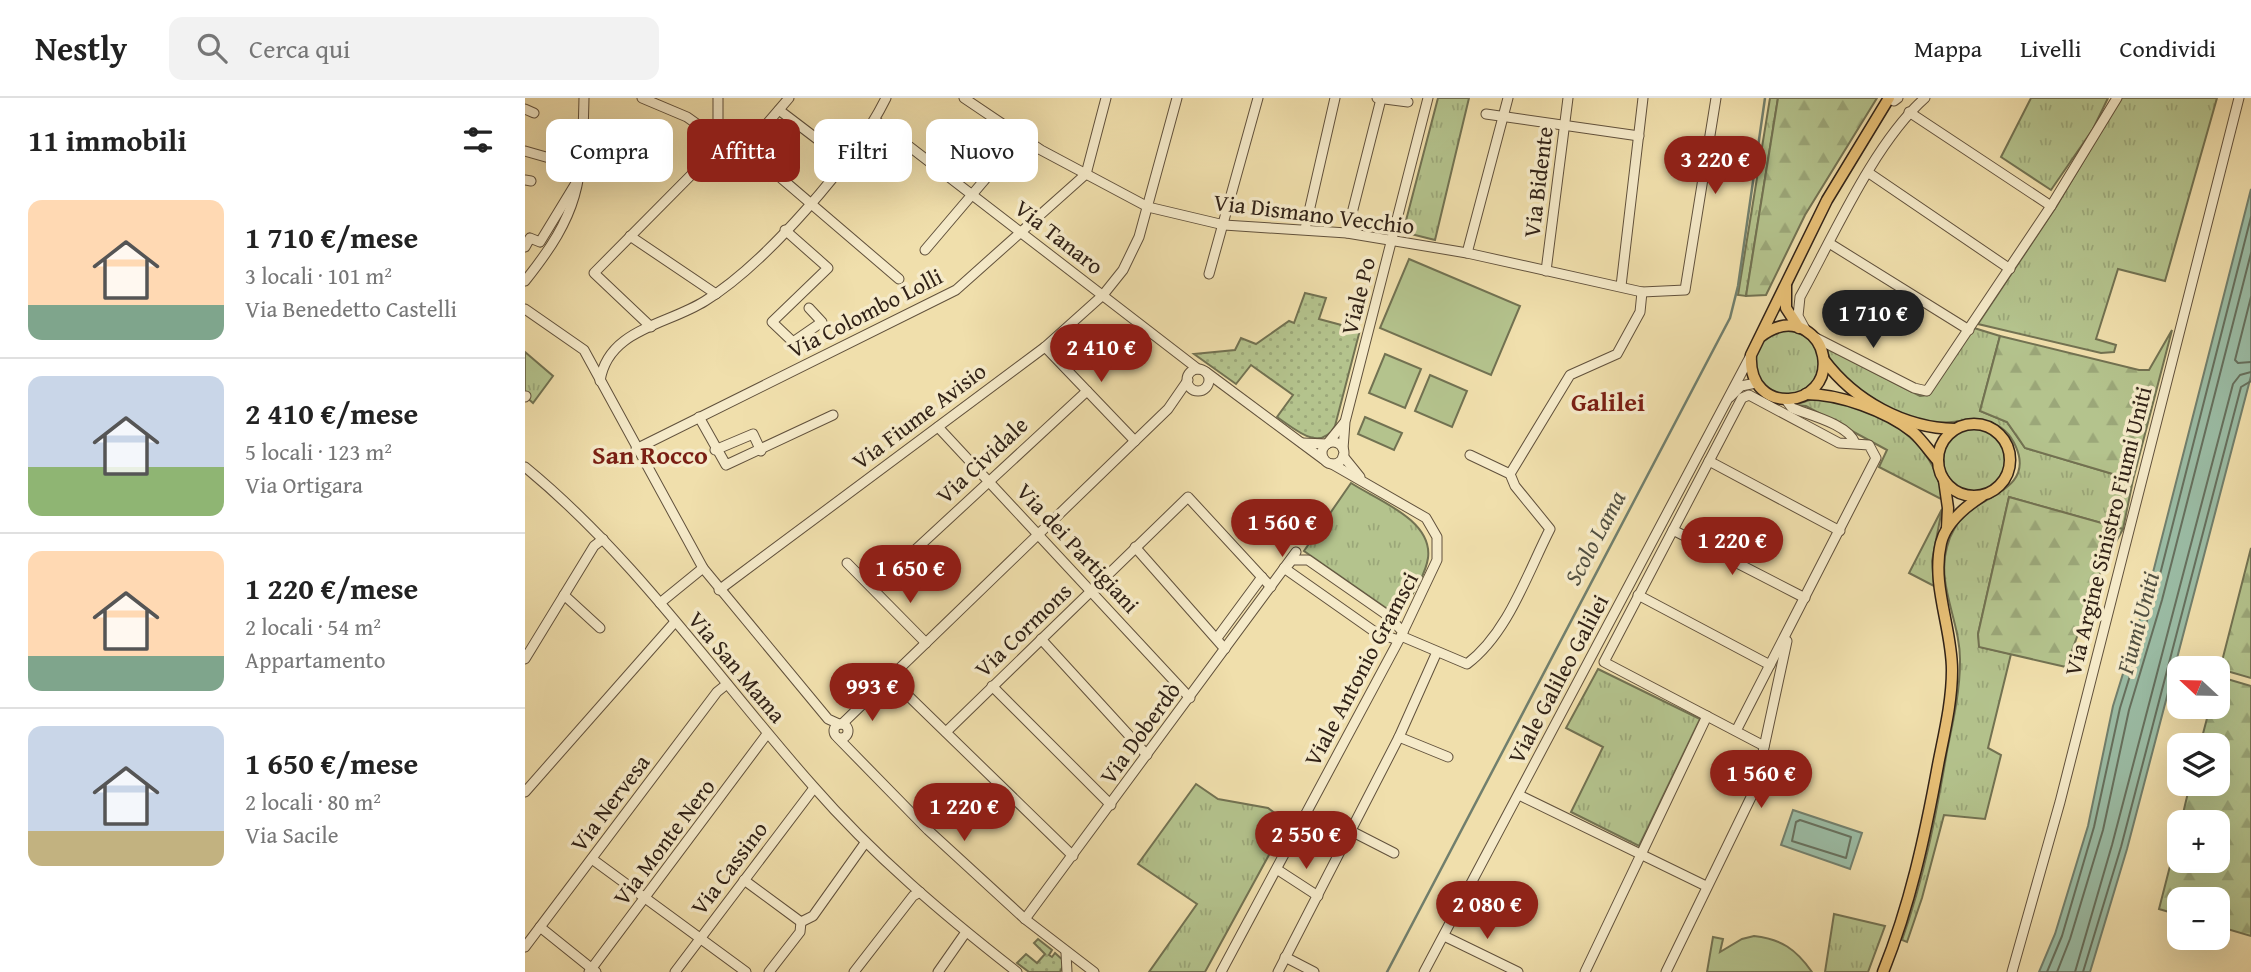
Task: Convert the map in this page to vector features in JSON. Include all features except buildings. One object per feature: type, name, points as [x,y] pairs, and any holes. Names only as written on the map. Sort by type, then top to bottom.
[{"type":"main road","points":[[1883,972],[1912,890],[1950,702],[1950,638],[1939,580],[1939,554],[1947,528],[1948,508],[1944,480],[1938,461],[1913,432],[1861,405],[1834,396],[1807,394],[1786,400],[1769,395],[1756,383],[1751,370],[1751,355],[1827,200],[1860,146],[1867,141],[1894,99]]},
{"type":"main road","points":[[1790,273],[1784,302],[1790,317],[1821,347],[1824,360],[1839,380],[1856,395],[1917,425],[1955,429]]},
{"type":"main road","points":[[1760,337],[1779,327],[1806,332]]},
{"type":"main road","points":[[1807,394],[1820,380],[1824,360]]},
{"type":"main road","points":[[1938,461],[1942,443],[1955,429],[1966,424],[1989,426],[2006,441],[2011,463],[2008,474],[1993,491],[1968,505],[1947,528]]},
{"type":"main road","points":[[1944,480],[1961,494],[1982,496]]},
{"type":"street","points":[[584,98],[584,119]]},
{"type":"street","points":[[642,98],[690,119]]},
{"type":"street","points":[[717,98],[718,119]]},
{"type":"street","points":[[771,119],[789,98]]},
{"type":"street","points":[[875,119],[885,98]]},
{"type":"street","name":"Via Dismano Vecchio","points":[[964,98],[995,119]]},
{"type":"street","points":[[1086,174],[1105,98]]},
{"type":"street","name":"Via Fiume Avisio","points":[[719,590],[1045,347],[1103,295],[1123,270],[1139,237],[1177,98]]},
{"type":"street","points":[[1209,274],[1258,98]]},
{"type":"street","points":[[1305,229],[1335,98]]},
{"type":"street","points":[[1347,233],[1379,98],[1408,102]]},
{"type":"street","name":"Viale Po","points":[[1343,452],[1345,422],[1428,98]]},
{"type":"street","points":[[1467,253],[1508,98]]},
{"type":"street","name":"Via Bidente","points":[[1546,271],[1568,98]]},
{"type":"street","points":[[1621,286],[1643,98]]},
{"type":"street","name":"Via Dismano Vecchio","points":[[1038,147],[1148,207],[1224,225],[1347,233],[1391,243],[1467,253],[1642,292],[1685,290],[1716,98]]},
{"type":"street","points":[[1924,98],[1909,112],[1869,173],[1799,303],[1798,316],[1806,332],[1920,391],[1927,391],[1969,330],[2051,206],[2117,98]]},
{"type":"street","name":"Via Argine Sinistro Fiumi Uniti","points":[[2013,972],[2056,816],[2239,98]]},
{"type":"street","points":[[779,110],[814,137]]},
{"type":"street","points":[[1909,112],[2051,206]]},
{"type":"street","points":[[1486,114],[1504,114],[1639,136]]},
{"type":"street","name":"Via Tanaro","points":[[912,148],[1202,371]]},
{"type":"street","points":[[525,151],[546,157]]},
{"type":"street","points":[[1869,173],[2010,269]]},
{"type":"street","name":"Via Colombo Lolli","points":[[636,449],[956,290],[1022,234],[1086,174]]},
{"type":"street","points":[[651,327],[594,273],[687,179]]},
{"type":"street","points":[[525,247],[530,238],[540,242],[578,182]]},
{"type":"street","points":[[525,281],[554,244],[577,195],[579,182]]},
{"type":"street","points":[[784,182],[899,279]]},
{"type":"street","points":[[600,381],[602,367],[618,343],[716,294],[750,269],[827,182]]},
{"type":"street","points":[[925,250],[984,182]]},
{"type":"street","points":[[785,230],[828,268],[772,322],[793,342],[822,322],[809,308]]},
{"type":"street","points":[[630,236],[716,294]]},
{"type":"street","points":[[1829,243],[1969,330]]},
{"type":"street","points":[[1510,474],[1570,376],[1617,354],[1640,312],[1642,292]]},
{"type":"street","points":[[525,309],[584,350],[703,568],[828,719],[843,730],[849,748],[928,830],[1025,919],[1094,972]]},
{"type":"street","points":[[1045,347],[1135,441]]},
{"type":"street","name":"Viale Galileo Galilei","points":[[1424,972],[1751,355]]},
{"type":"street","points":[[1185,360],[1188,379],[1200,389]]},
{"type":"street","points":[[843,730],[870,698],[1168,409],[1200,389],[1209,379],[1202,371],[1188,379],[1168,409]]},
{"type":"street","name":"Viale Antonio Gramsci","points":[[1202,371],[1327,461],[1418,512],[1433,527],[1439,548],[1434,572],[1278,870],[1221,972]]},
{"type":"street","points":[[1724,404],[1734,390],[1749,382],[1756,383]]},
{"type":"street","name":"Viale Antonio Gramsci","points":[[1200,389],[1222,390],[1240,400]]},
{"type":"street","name":"Via Cividale","points":[[874,588],[1087,391]]},
{"type":"street","points":[[1764,746],[1604,662],[1745,395],[1796,415]]},
{"type":"street","points":[[1769,395],[1775,409]]},
{"type":"street","points":[[1786,400],[1796,415]]},
{"type":"street","points":[[1735,731],[1876,458],[1875,451],[1869,445],[1855,443],[1849,434],[1803,410],[1796,415]]},
{"type":"street","points":[[699,418],[726,465],[761,451],[833,415]]},
{"type":"street","points":[[1716,419],[1728,425]]},
{"type":"street","name":"Viale Po","points":[[1327,444],[1345,422]]},
{"type":"street","name":"Via dei Partigiani","points":[[938,427],[1092,590],[1189,698]]},
{"type":"street","points":[[715,450],[753,434],[761,451]]},
{"type":"street","points":[[1301,443],[1338,443],[1343,452],[1340,461],[1327,461],[1323,449],[1327,444]]},
{"type":"street","name":"Viale Antonio Gramsci","points":[[1343,452],[1364,481]]},
{"type":"street","points":[[1299,556],[1284,568],[1382,634],[1401,636],[1436,654],[1467,664],[1484,651],[1550,529],[1515,486],[1510,474],[1470,455]]},
{"type":"street","points":[[1709,461],[1840,531]]},
{"type":"street","name":"Via San Mama","points":[[525,467],[603,539],[660,603],[814,788],[865,843],[966,932],[1017,972]]},
{"type":"street","name":"Via Cormons","points":[[946,732],[1188,497],[1262,577]]},
{"type":"street","points":[[1673,530],[1805,598]]},
{"type":"street","points":[[525,659],[597,542],[603,539]]},
{"type":"street","points":[[1135,547],[1225,649]]},
{"type":"street","points":[[1648,549],[1660,555]]},
{"type":"street","points":[[1299,556],[1387,615],[1401,636]]},
{"type":"street","points":[[1294,576],[1299,556]]},
{"type":"street","points":[[847,563],[926,643]]},
{"type":"street","points":[[660,603],[703,568]]},
{"type":"street","name":"Via Doberdò","points":[[1025,919],[1284,568]]},
{"type":"street","points":[[1217,638],[1262,577],[1271,587]]},
{"type":"street","points":[[564,595],[600,628]]},
{"type":"street","points":[[1638,595],[1770,665]]},
{"type":"street","points":[[1382,634],[1389,628],[1390,621]]},
{"type":"street","points":[[525,792],[674,623]]},
{"type":"street","points":[[1608,626],[1619,632]]},
{"type":"street","points":[[1666,972],[1755,789],[1790,626]]},
{"type":"street","points":[[1041,639],[1147,755]]},
{"type":"street","points":[[1279,972],[1399,737],[1436,654]]},
{"type":"street","points":[[891,678],[1073,856]]},
{"type":"street","name":"Via Nervesa","points":[[525,947],[717,692],[727,684]]},
{"type":"street","points":[[992,686],[1111,805]]},
{"type":"street","points":[[1585,972],[1707,716]]},
{"type":"street","name":"Via Monte Nero","points":[[592,971],[768,734]]},
{"type":"street","points":[[1399,737],[1448,757]]},
{"type":"street","name":"Via Cassino","points":[[675,972],[814,788]]},
{"type":"street","points":[[1519,795],[1706,886]]},
{"type":"street","points":[[1351,831],[1394,853]]},
{"type":"street","points":[[801,922],[813,916],[865,843]]},
{"type":"street","points":[[592,859],[647,897],[745,972]]},
{"type":"street","points":[[1278,870],[1318,896]]},
{"type":"street","points":[[744,880],[801,922]]},
{"type":"street","points":[[854,972],[913,895],[920,892]]},
{"type":"street","points":[[769,972],[800,932],[801,922]]},
{"type":"street","points":[[540,927],[592,971]]},
{"type":"street","points":[[938,972],[966,932]]},
{"type":"street","points":[[1444,936],[1518,972]]},
{"type":"street","points":[[1066,953],[1067,972]]},
{"type":"street","points":[[1285,957],[1314,972]]},
{"type":"green space","points":[[1438,98],[1469,98],[1435,240],[1403,232]]},
{"type":"green space","points":[[1770,98],[1778,98],[1746,296],[1738,295]]},
{"type":"green space","points":[[1778,98],[1877,98],[1805,215],[1766,295],[1746,296]]},
{"type":"green space","points":[[2031,98],[2108,98],[2093,129],[2051,190],[2001,157]]},
{"type":"green space","points":[[2121,98],[2217,98],[2165,281],[2118,269],[2096,339],[2116,345],[2114,352],[2101,353],[1978,324],[2056,207]]},
{"type":"green space","points":[[1409,259],[1520,306],[1491,375],[1380,328]]},
{"type":"green space","points":[[1305,293],[1326,298],[1319,319],[1360,330],[1335,426],[1322,438],[1307,436],[1277,417],[1293,395],[1251,365],[1236,384],[1194,354],[1235,350],[1241,338],[1256,344],[1289,321],[1294,323]]},
{"type":"green space","points":[[1974,328],[2000,336],[1980,411],[2007,422],[2025,448],[2133,480],[2123,529],[2009,497],[1978,634],[1980,647],[2011,654],[1988,748],[2001,755],[1985,819],[1944,815],[1907,942],[1902,940],[1929,847],[1959,684],[1959,647],[1945,576],[1947,547],[1964,515],[2014,480],[2019,471],[2020,460],[2008,434],[1999,426],[1975,421],[1923,422],[1880,405],[1839,372],[1827,348],[1920,396],[1929,395]]},
{"type":"green space","points":[[2172,330],[2133,480],[2025,448],[2007,422],[1980,411],[2000,336],[2139,370],[2149,370]]},
{"type":"green space","points":[[1787,331],[1810,340],[1819,363],[1810,386],[1787,395],[1764,386],[1755,363],[1764,340]]},
{"type":"green space","points":[[525,352],[553,376],[533,403],[525,396]]},
{"type":"green space","points":[[1385,354],[1421,369],[1405,408],[1369,393]]},
{"type":"green space","points":[[1430,375],[1467,391],[1452,427],[1415,411]]},
{"type":"green space","points":[[1813,399],[1857,407],[1897,427],[1914,441],[1928,458],[1938,478],[1943,500],[1879,467],[1887,450],[1806,406],[1794,405]]},
{"type":"green space","points":[[1365,417],[1402,433],[1394,450],[1358,434]]},
{"type":"green space","points":[[1975,428],[1993,434],[2001,442],[2007,460],[2001,478],[1993,486],[1975,492],[1957,486],[1949,478],[1943,460],[1949,442],[1957,434]]},
{"type":"green space","points":[[1351,483],[1413,522],[1427,545],[1428,558],[1423,573],[1399,617],[1304,551]]},
{"type":"green space","points":[[2009,497],[2123,529],[2104,563],[2066,667],[1979,647],[1978,634]]},
{"type":"green space","points":[[1942,509],[1932,561],[1934,586],[1909,573]]},
{"type":"green space","points":[[2251,548],[2251,678],[2230,672],[2230,656],[2223,656]]},
{"type":"green space","points":[[1598,669],[1700,719],[1639,846],[1571,812],[1603,747],[1566,728]]},
{"type":"green space","points":[[2230,680],[2251,686],[2251,936],[2230,930],[2230,887],[2167,887],[2167,911],[2159,909],[2168,873],[2230,873],[2230,810],[2184,810],[2187,796],[2230,796],[2230,733],[2203,733],[2207,719],[2230,719]]},
{"type":"green space","points":[[1196,784],[1218,799],[1268,808],[1287,822],[1205,972],[1149,972],[1197,904],[1138,864]]},
{"type":"green space","points":[[1834,914],[1885,926],[1868,972],[1825,972]]},
{"type":"green space","points":[[1754,936],[1787,946],[1812,972],[1707,972],[1713,937],[1723,939],[1720,952],[1742,939]]},
{"type":"green space","points":[[1038,939],[1052,950],[1049,955],[1052,957],[1055,953],[1065,962],[1060,972],[1029,972],[1017,963],[1026,954],[1037,963],[1045,954],[1034,943]]},
{"type":"water","name":"Fiumi Uniti","points":[[2251,189],[2251,376],[2178,656],[2167,656],[2167,696],[2127,849],[2090,972],[2039,972],[2055,934],[2088,826],[2113,706],[2147,596]]},
{"type":"water","points":[[1793,810],[1862,833],[1850,869],[1781,845]]},
{"type":"waterway","name":"Scolo Lama","points":[[1387,972],[1730,318],[1738,286],[1765,98]]},
{"type":"district","name":"Galilei","points":[[1608,402]]},
{"type":"district","name":"San Rocco","points":[[650,455]]}]
